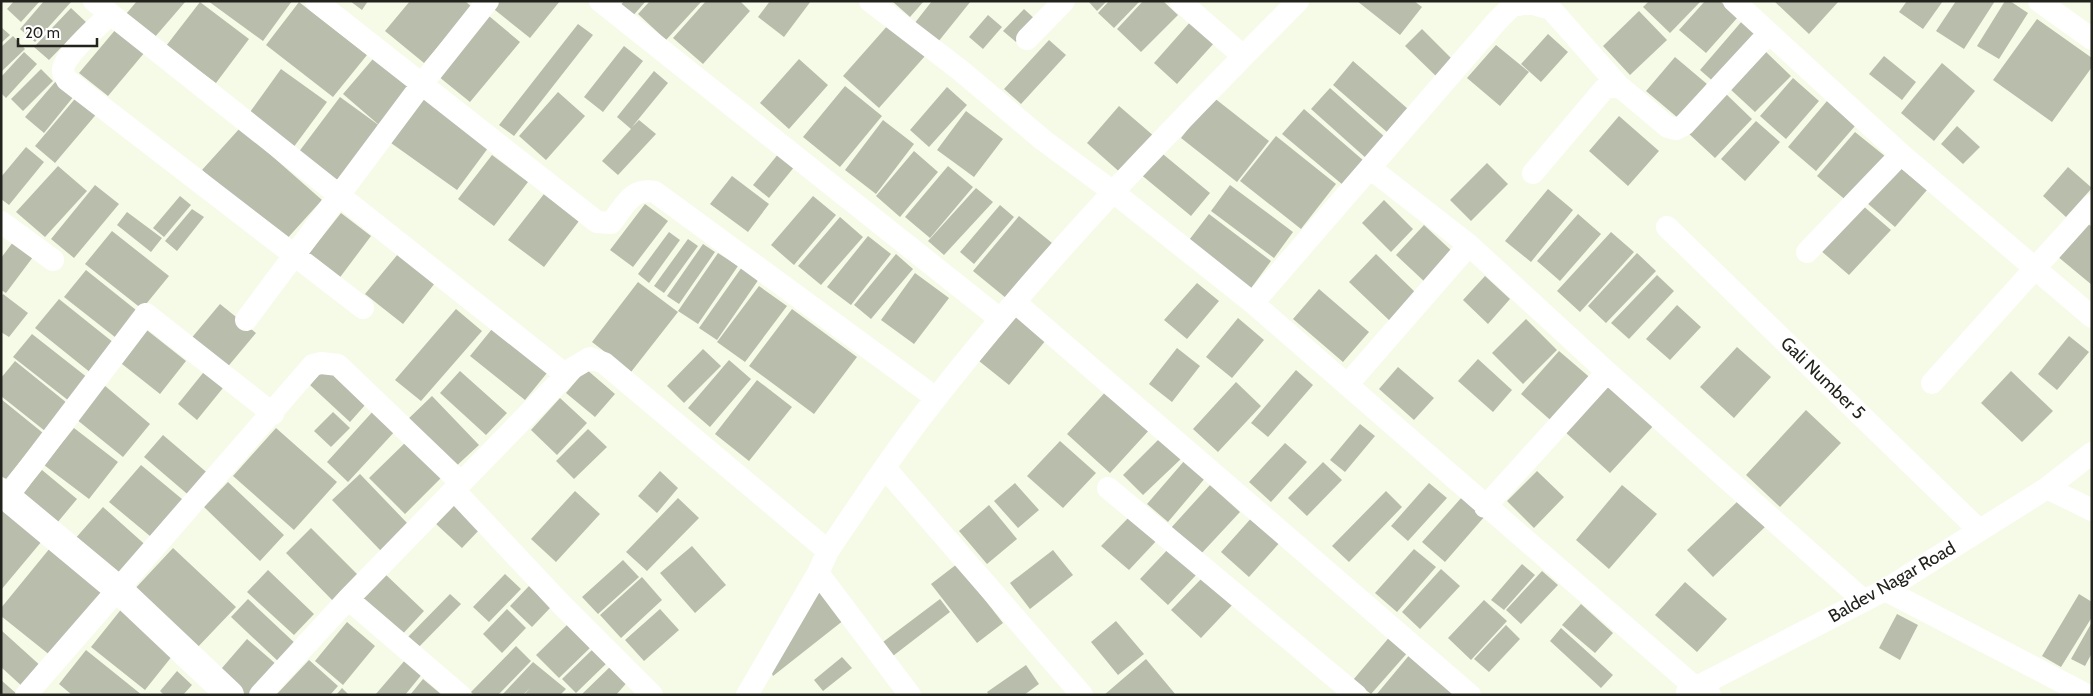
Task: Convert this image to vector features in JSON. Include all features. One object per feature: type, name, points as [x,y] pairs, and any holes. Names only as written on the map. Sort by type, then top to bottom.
[{"type":"street","points":[[316,1],[597,222],[611,223],[637,192],[644,190],[655,192],[936,398]]},
{"type":"street","points":[[246,320],[293,254],[422,84],[488,1]]},
{"type":"street","points":[[600,1],[1000,320]]},
{"type":"street","points":[[870,1],[960,70],[1043,140],[1112,191],[1253,303],[1696,693]]},
{"type":"street","points":[[1027,39],[1064,1]]},
{"type":"street","points":[[1180,1],[1243,56]]},
{"type":"street","points":[[756,690],[828,551],[936,398],[1000,320],[1112,191],[1298,1]]},
{"type":"street","points":[[1734,1],[1901,154],[2092,318]]},
{"type":"street","points":[[2039,1],[2092,38]]},
{"type":"street","points":[[1253,303],[1512,6],[1529,3],[1551,9],[1619,86],[1668,128],[1676,129],[1684,125],[1769,33]]},
{"type":"street","points":[[363,308],[67,80],[63,73],[63,67],[102,8],[566,375]]},
{"type":"street","points":[[1533,173],[1605,88],[1619,86]]},
{"type":"street","points":[[1806,252],[1901,154]]},
{"type":"street","points":[[1370,168],[1470,245],[1607,372],[1863,600]]},
{"type":"street","points":[[1932,383],[2092,205]]},
{"type":"street","points":[[1,222],[53,260]]},
{"type":"street","name":"Gali Number 5","points":[[1667,227],[1979,530]]},
{"type":"street","points":[[1347,385],[1470,245]]},
{"type":"street","points":[[1016,303],[1470,695]]},
{"type":"street","points":[[225,693],[119,590],[4,494],[146,314],[273,414]]},
{"type":"street","points":[[260,695],[348,599],[582,360],[590,358],[604,363],[828,551]]},
{"type":"street","points":[[26,695],[273,414],[313,365],[328,363],[338,366],[458,487],[562,605],[652,695]]},
{"type":"street","points":[[1485,507],[1607,372]]},
{"type":"street","name":"Baldev Nagar Road","points":[[1696,693],[1863,600],[1885,590],[2047,488],[2092,453]]},
{"type":"street","points":[[885,468],[1082,695]]},
{"type":"street","points":[[1108,488],[1356,695]]},
{"type":"street","points":[[2047,488],[2092,510]]},
{"type":"street","points":[[818,573],[910,695]]},
{"type":"street","points":[[1885,590],[2087,695]]},
{"type":"street","points":[[348,599],[460,695]]},
{"type":"building","points":[[14,1],[40,1],[21,22],[7,9]]},
{"type":"building","points":[[44,1],[72,1],[35,42],[20,29]]},
{"type":"building","points":[[137,1],[186,1],[154,38],[126,14]]},
{"type":"building","points":[[208,1],[292,1],[263,41]]},
{"type":"building","points":[[350,1],[368,1],[362,10]]},
{"type":"building","points":[[410,1],[465,1],[472,7],[424,63],[385,31]]},
{"type":"building","points":[[494,1],[560,1],[530,38],[490,6]]},
{"type":"building","points":[[624,1],[646,1],[631,18],[619,7]]},
{"type":"building","points":[[650,1],[702,1],[666,40],[638,14]]},
{"type":"building","points":[[706,1],[740,1],[750,11],[703,64],[673,38]]},
{"type":"building","points":[[770,1],[811,1],[784,37],[758,17]]},
{"type":"building","points":[[892,1],[924,1],[910,17]]},
{"type":"building","points":[[932,1],[971,1],[938,42],[914,24]]},
{"type":"building","points":[[1088,1],[1107,1],[1097,11]]},
{"type":"building","points":[[1109,1],[1140,1],[1114,28],[1098,13]]},
{"type":"building","points":[[1143,1],[1163,1],[1178,15],[1141,52],[1117,29]]},
{"type":"building","points":[[1357,1],[1414,1],[1422,7],[1400,35]]},
{"type":"building","points":[[1649,1],[1701,1],[1670,33],[1643,7]]},
{"type":"building","points":[[1705,1],[1720,1],[1738,17],[1706,53],[1679,30]]},
{"type":"building","points":[[1774,1],[1839,1],[1809,34]]},
{"type":"building","points":[[1907,1],[1943,1],[1923,29],[1899,12]]},
{"type":"building","points":[[1956,1],[1995,1],[1964,49],[1936,31]]},
{"type":"building","points":[[2005,1],[2010,1],[2028,13],[1999,59],[1977,46]]},
{"type":"building","points":[[200,2],[249,39],[216,83],[166,46]]},
{"type":"building","points":[[299,2],[367,55],[333,97],[266,45]]},
{"type":"building","points":[[71,8],[86,22],[49,60],[34,47]]},
{"type":"building","points":[[1024,9],[1036,20],[1016,42],[1003,31]]},
{"type":"building","points":[[483,11],[520,42],[470,102],[433,72]]},
{"type":"building","points":[[1639,11],[1667,40],[1630,75],[1603,46]]},
{"type":"building","points":[[988,15],[1002,27],[983,49],[969,37]]},
{"type":"building","points":[[2037,19],[2092,58],[2092,67],[2052,122],[1993,80]]},
{"type":"building","points":[[1191,21],[1215,42],[1177,84],[1154,63]]},
{"type":"building","points":[[1742,21],[1758,34],[1715,83],[1700,70]]},
{"type":"building","points":[[578,24],[593,35],[514,136],[499,125]]},
{"type":"building","points":[[889,24],[925,56],[879,108],[843,76]]},
{"type":"building","points":[[1,27],[10,35],[1,43]]},
{"type":"building","points":[[116,29],[145,52],[108,96],[79,73]]},
{"type":"building","points":[[1422,29],[1455,62],[1439,79],[1405,46]]},
{"type":"building","points":[[1548,34],[1568,52],[1541,82],[1521,64]]},
{"type":"building","points":[[13,36],[25,49],[1,72],[1,47]]},
{"type":"building","points":[[1049,40],[1066,55],[1021,104],[1004,89]]},
{"type":"building","points":[[1496,45],[1529,72],[1500,106],[1467,78]]},
{"type":"building","points":[[624,46],[643,61],[603,112],[584,97]]},
{"type":"building","points":[[1765,51],[1791,76],[1755,112],[1729,88]]},
{"type":"building","points":[[24,52],[37,64],[6,98],[1,93],[1,77]]},
{"type":"building","points":[[378,53],[414,84],[379,125],[343,94]]},
{"type":"building","points":[[1884,56],[1916,82],[1902,100],[1869,74]]},
{"type":"building","points":[[1675,57],[1707,84],[1678,118],[1646,91]]},
{"type":"building","points":[[799,59],[828,85],[789,129],[760,103]]},
{"type":"building","points":[[1353,61],[1408,109],[1387,132],[1333,85]]},
{"type":"building","points":[[1942,63],[1975,91],[1934,141],[1901,113]]},
{"type":"building","points":[[41,69],[53,81],[23,111],[11,99]]},
{"type":"building","points":[[281,69],[327,102],[290,152],[245,119]]},
{"type":"building","points":[[654,71],[668,83],[632,127],[639,120],[656,134],[618,175],[602,161],[631,129],[617,117]]},
{"type":"building","points":[[1793,78],[1819,101],[1786,139],[1760,116]]},
{"type":"building","points":[[56,81],[74,96],[44,133],[25,117]]},
{"type":"building","points":[[845,86],[882,116],[840,167],[803,137]]},
{"type":"building","points":[[947,87],[967,105],[929,147],[910,130]]},
{"type":"building","points":[[1330,88],[1386,138],[1367,159],[1311,109]]},
{"type":"building","points":[[558,92],[585,116],[546,160],[519,136]]},
{"type":"building","points":[[1725,93],[1752,119],[1715,158],[1687,132]]},
{"type":"building","points":[[79,94],[99,111],[55,163],[35,146]]},
{"type":"building","points":[[424,96],[491,144],[457,190],[391,143]]},
{"type":"building","points":[[340,97],[384,129],[342,185],[298,153]]},
{"type":"building","points":[[1213,97],[1269,141],[1237,182],[1181,138]]},
{"type":"building","points":[[1827,101],[1855,126],[1816,171],[1788,147]]},
{"type":"building","points":[[1119,106],[1155,137],[1123,175],[1087,143]]},
{"type":"building","points":[[1304,109],[1364,161],[1343,185],[1282,134]]},
{"type":"building","points":[[966,111],[1003,139],[974,177],[937,150]]},
{"type":"building","points":[[1619,116],[1659,151],[1628,186],[1589,151]]},
{"type":"building","points":[[883,120],[914,144],[876,194],[845,170]]},
{"type":"building","points":[[1756,121],[1780,142],[1745,181],[1721,159]]},
{"type":"building","points":[[1957,126],[1980,147],[1963,164],[1941,144]]},
{"type":"building","points":[[240,128],[322,200],[284,242],[202,170]]},
{"type":"building","points":[[1855,132],[1886,157],[1848,202],[1817,176]]},
{"type":"building","points":[[1276,136],[1336,184],[1301,229],[1240,181]]},
{"type":"building","points":[[26,147],[44,162],[9,205],[1,199],[1,177]]},
{"type":"building","points":[[1158,150],[1210,193],[1191,216],[1139,173]]},
{"type":"building","points":[[914,151],[938,172],[900,217],[876,196]]},
{"type":"building","points":[[779,153],[795,166],[769,198],[753,185]]},
{"type":"building","points":[[492,155],[528,182],[494,226],[458,199]]},
{"type":"building","points":[[1487,163],[1508,184],[1471,221],[1450,200]]},
{"type":"building","points":[[58,166],[87,191],[45,237],[16,212]]},
{"type":"building","points":[[948,166],[973,187],[930,238],[905,217]]},
{"type":"building","points":[[1898,166],[1927,190],[1895,227],[1867,203]]},
{"type":"building","points":[[2068,167],[2092,188],[2066,217],[2043,196]]},
{"type":"building","points":[[732,176],[769,204],[748,232],[710,204]]},
{"type":"building","points":[[95,185],[119,204],[74,258],[51,239]]},
{"type":"building","points":[[1230,185],[1293,232],[1274,258],[1211,211]]},
{"type":"building","points":[[976,188],[993,202],[944,255],[928,241]]},
{"type":"building","points":[[1548,189],[1573,210],[1531,262],[1505,241]]},
{"type":"building","points":[[544,194],[579,221],[544,267],[508,240]]},
{"type":"building","points":[[180,196],[191,205],[164,237],[153,228]]},
{"type":"building","points":[[813,196],[836,215],[794,265],[771,245]]},
{"type":"building","points":[[1384,200],[1413,229],[1391,252],[1362,223]]},
{"type":"building","points":[[645,204],[668,221],[633,267],[610,250]]},
{"type":"building","points":[[1000,205],[1014,217],[974,264],[960,252]]},
{"type":"building","points":[[1862,205],[1891,230],[1849,275],[1820,250]]},
{"type":"building","points":[[192,209],[204,217],[177,251],[165,241]]},
{"type":"building","points":[[127,212],[162,238],[151,252],[117,225]]},
{"type":"building","points":[[341,213],[371,236],[338,280],[307,256]]},
{"type":"building","points":[[1209,214],[1271,261],[1249,291],[1186,244]]},
{"type":"building","points":[[1578,214],[1601,234],[1560,281],[1537,261]]},
{"type":"building","points":[[1019,216],[1052,243],[1006,298],[973,271]]},
{"type":"building","points":[[840,217],[863,237],[821,285],[798,266]]},
{"type":"building","points":[[2086,222],[2092,227],[2092,285],[2057,256]]},
{"type":"building","points":[[1424,225],[1455,254],[1427,284],[1396,255]]},
{"type":"building","points":[[112,231],[169,276],[142,309],[85,264]]},
{"type":"building","points":[[669,232],[680,240],[649,283],[638,274]]},
{"type":"building","points":[[1611,232],[1634,252],[1580,312],[1557,291]]},
{"type":"building","points":[[868,236],[891,254],[851,305],[827,287]]},
{"type":"building","points":[[688,239],[698,246],[664,293],[654,286]]},
{"type":"building","points":[[13,242],[33,257],[6,293],[1,290],[1,258]]},
{"type":"building","points":[[703,244],[715,252],[679,304],[667,296]]},
{"type":"building","points":[[718,253],[738,266],[698,324],[678,311]]},
{"type":"building","points":[[1637,253],[1656,271],[1606,323],[1588,306]]},
{"type":"building","points":[[398,254],[435,283],[403,324],[365,294]]},
{"type":"building","points":[[896,254],[913,269],[871,319],[854,305]]},
{"type":"building","points":[[1376,254],[1416,293],[1390,321],[1349,282]]},
{"type":"building","points":[[742,267],[759,279],[717,340],[699,328]]},
{"type":"building","points":[[86,270],[141,314],[120,341],[64,297]]},
{"type":"building","points":[[915,273],[949,298],[914,344],[881,320]]},
{"type":"building","points":[[1657,275],[1674,291],[1629,339],[1611,323]]},
{"type":"building","points":[[1485,276],[1510,299],[1488,324],[1463,300]]},
{"type":"building","points":[[638,282],[678,312],[631,372],[592,342]]},
{"type":"building","points":[[1197,283],[1219,301],[1187,339],[1164,320]]},
{"type":"building","points":[[759,286],[787,306],[745,362],[717,342]]},
{"type":"building","points":[[1319,289],[1369,332],[1343,362],[1293,319]]},
{"type":"building","points":[[3,294],[28,313],[9,337],[1,332],[1,297]]},
{"type":"building","points":[[59,299],[114,343],[91,373],[35,328]]},
{"type":"building","points":[[220,304],[256,333],[225,370],[189,341]]},
{"type":"building","points":[[1677,305],[1701,327],[1670,360],[1646,339]]},
{"type":"building","points":[[456,309],[482,331],[421,401],[395,380]]},
{"type":"building","points":[[792,309],[857,357],[814,414],[749,366]]},
{"type":"building","points":[[1016,316],[1046,340],[1009,385],[979,361]]},
{"type":"building","points":[[1238,318],[1264,340],[1232,378],[1206,357]]},
{"type":"building","points":[[1526,319],[1557,350],[1523,384],[1492,353]]},
{"type":"building","points":[[143,327],[186,361],[160,394],[117,360]]},
{"type":"building","points":[[492,329],[547,373],[525,400],[470,356]]},
{"type":"building","points":[[32,334],[88,378],[69,401],[13,357]]},
{"type":"building","points":[[2069,336],[2089,352],[2057,390],[2038,374]]},
{"type":"building","points":[[1737,347],[1771,377],[1734,418],[1700,387]]},
{"type":"building","points":[[1177,348],[1200,366],[1172,402],[1149,384]]},
{"type":"building","points":[[703,349],[721,366],[684,403],[667,386]]},
{"type":"building","points":[[1559,351],[1594,381],[1556,425],[1521,394]]},
{"type":"building","points":[[1478,359],[1512,390],[1493,412],[1458,381]]},
{"type":"building","points":[[729,360],[751,379],[710,427],[688,408]]},
{"type":"building","points":[[15,361],[67,403],[45,431],[1,396],[1,378]]},
{"type":"building","points":[[326,367],[366,404],[350,422],[310,385]]},
{"type":"building","points":[[1398,367],[1434,398],[1414,420],[1379,389]]},
{"type":"building","points":[[207,368],[227,383],[197,420],[178,404]]},
{"type":"building","points":[[586,369],[615,394],[595,417],[566,393]]},
{"type":"building","points":[[1296,370],[1313,385],[1268,437],[1251,423]]},
{"type":"building","points":[[460,371],[507,413],[486,435],[440,393]]},
{"type":"building","points":[[2011,371],[2053,411],[2022,442],[1981,403]]},
{"type":"building","points":[[757,380],[792,407],[749,461],[715,434]]},
{"type":"building","points":[[1236,382],[1261,406],[1218,452],[1193,429]]},
{"type":"building","points":[[1610,382],[1655,424],[1610,473],[1564,431]]},
{"type":"building","points":[[104,385],[150,424],[123,457],[76,419]]},
{"type":"building","points":[[1109,388],[1152,427],[1110,473],[1067,434]]},
{"type":"building","points":[[432,396],[479,445],[452,470],[405,422]]},
{"type":"building","points":[[560,398],[587,423],[557,455],[531,430]]},
{"type":"building","points":[[1,399],[43,433],[6,479],[1,476]]},
{"type":"building","points":[[375,409],[397,429],[348,482],[327,462]]},
{"type":"building","points":[[1806,410],[1841,443],[1780,507],[1746,475]]},
{"type":"building","points":[[333,412],[350,428],[331,447],[314,431]]},
{"type":"building","points":[[1360,424],[1375,436],[1345,472],[1330,460]]},
{"type":"building","points":[[74,428],[118,462],[89,499],[44,465]]},
{"type":"building","points":[[276,428],[337,482],[294,530],[233,476]]},
{"type":"building","points":[[588,429],[607,447],[574,479],[556,461]]},
{"type":"building","points":[[163,435],[211,476],[192,498],[144,457]]},
{"type":"building","points":[[1163,435],[1184,456],[1143,495],[1123,475]]},
{"type":"building","points":[[409,439],[444,475],[405,514],[369,478]]},
{"type":"building","points":[[1060,441],[1096,473],[1063,508],[1027,476]]},
{"type":"building","points":[[1285,443],[1307,462],[1271,502],[1249,482]]},
{"type":"building","points":[[1185,460],[1206,477],[1168,522],[1147,504]]},
{"type":"building","points":[[1323,462],[1342,480],[1307,516],[1288,498]]},
{"type":"building","points":[[141,465],[188,504],[156,541],[109,502]]},
{"type":"building","points":[[42,470],[77,499],[52,529],[17,500]]},
{"type":"building","points":[[660,471],[678,488],[657,513],[638,496]]},
{"type":"building","points":[[1537,471],[1564,497],[1534,528],[1507,501]]},
{"type":"building","points":[[360,474],[409,525],[381,551],[332,500]]},
{"type":"building","points":[[228,482],[284,535],[260,561],[204,507]]},
{"type":"building","points":[[1015,483],[1039,510],[1018,528],[994,501]]},
{"type":"building","points":[[1429,483],[1447,498],[1408,541],[1391,526]]},
{"type":"building","points":[[1210,485],[1240,512],[1199,556],[1170,529]]},
{"type":"building","points":[[1622,485],[1657,514],[1609,569],[1576,540]]},
{"type":"building","points":[[575,491],[600,514],[556,562],[531,539]]},
{"type":"building","points":[[1386,491],[1402,507],[1349,562],[1332,546]]},
{"type":"building","points":[[1462,497],[1485,516],[1445,562],[1422,542]]},
{"type":"building","points":[[678,498],[699,518],[647,571],[626,552]]},
{"type":"building","points":[[1739,500],[1765,527],[1713,577],[1687,550]]},
{"type":"building","points":[[456,501],[482,527],[462,548],[435,523]]},
{"type":"building","points":[[989,505],[1017,539],[987,564],[959,531]]},
{"type":"building","points":[[1,507],[42,541],[1,590]]},
{"type":"building","points":[[103,507],[150,549],[121,581],[74,540]]},
{"type":"building","points":[[1132,514],[1159,538],[1129,570],[1101,546]]},
{"type":"building","points":[[1254,515],[1282,540],[1249,577],[1221,552]]},
{"type":"building","points":[[311,528],[359,576],[334,602],[286,553]]},
{"type":"building","points":[[692,546],[726,585],[695,613],[660,573]]},
{"type":"building","points":[[1170,547],[1198,573],[1168,605],[1140,579]]},
{"type":"building","points":[[50,548],[104,592],[51,656],[1,616],[1,608]]},
{"type":"building","points":[[173,548],[236,607],[194,651],[131,593]]},
{"type":"building","points":[[1414,549],[1436,567],[1397,612],[1375,593]]},
{"type":"building","points":[[1053,550],[1073,575],[1030,609],[1010,583]]},
{"type":"building","points":[[623,560],[639,577],[598,614],[582,597]]},
{"type":"building","points":[[957,564],[1003,623],[977,643],[931,584]]},
{"type":"building","points":[[1522,564],[1535,575],[1504,610],[1491,600]]},
{"type":"building","points":[[1441,569],[1460,586],[1420,629],[1402,612]]},
{"type":"building","points":[[268,570],[314,614],[294,635],[247,592]]},
{"type":"building","points":[[1542,571],[1558,585],[1521,624],[1506,610]]},
{"type":"building","points":[[384,573],[424,611],[398,639],[357,601]]},
{"type":"building","points":[[505,574],[521,589],[489,622],[473,607]]},
{"type":"building","points":[[1204,576],[1234,603],[1201,638],[1171,610]]},
{"type":"building","points":[[642,577],[662,600],[621,638],[600,615]]},
{"type":"building","points":[[1685,582],[1727,619],[1697,652],[1655,615]]},
{"type":"building","points":[[529,586],[551,607],[532,627],[510,606]]},
{"type":"building","points":[[820,591],[844,620],[773,676],[769,666]]},
{"type":"building","points":[[450,594],[461,604],[413,653],[402,643]]},
{"type":"building","points":[[2079,594],[2092,602],[2092,617],[2061,667],[2042,656]]},
{"type":"building","points":[[248,599],[298,646],[281,664],[231,617]]},
{"type":"building","points":[[940,599],[950,612],[889,659],[879,645]]},
{"type":"building","points":[[1484,600],[1507,621],[1471,660],[1448,638]]},
{"type":"building","points":[[1581,604],[1613,633],[1595,653],[1562,625]]},
{"type":"building","points":[[123,607],[177,650],[145,690],[91,647]]},
{"type":"building","points":[[507,609],[526,628],[502,653],[483,634]]},
{"type":"building","points":[[660,609],[679,630],[644,661],[625,640]]},
{"type":"building","points":[[1897,614],[1918,625],[1900,660],[1879,648]]},
{"type":"building","points":[[1116,621],[1144,654],[1118,675],[1091,642]]},
{"type":"building","points":[[347,622],[375,646],[343,685],[315,661]]},
{"type":"building","points":[[2092,622],[2092,653],[2085,666],[2071,659]]},
{"type":"building","points":[[569,623],[592,646],[559,678],[536,655]]},
{"type":"building","points":[[1506,625],[1520,639],[1489,672],[1474,659]]},
{"type":"building","points":[[1561,628],[1613,675],[1601,688],[1550,641]]},
{"type":"building","points":[[1,630],[43,668],[24,688],[1,667]]},
{"type":"building","points":[[1392,634],[1409,651],[1371,694],[1353,680]]},
{"type":"building","points":[[247,639],[277,665],[252,695],[239,695],[216,675]]},
{"type":"building","points":[[516,646],[531,661],[498,695],[474,695],[471,692]]},
{"type":"building","points":[[595,647],[609,661],[576,693],[562,679]]},
{"type":"building","points":[[86,650],[142,695],[72,695],[59,684]]},
{"type":"building","points":[[1411,653],[1462,695],[1376,695]]},
{"type":"building","points":[[842,657],[852,668],[823,691],[814,680]]},
{"type":"building","points":[[406,659],[423,673],[405,695],[375,695]]},
{"type":"building","points":[[1146,659],[1176,695],[1104,695]]},
{"type":"building","points":[[309,660],[338,686],[330,695],[276,695]]},
{"type":"building","points":[[533,662],[566,689],[560,695],[524,695],[530,688],[523,695],[502,695]]},
{"type":"building","points":[[613,664],[630,679],[616,695],[581,695]]},
{"type":"building","points":[[1026,665],[1039,684],[1024,695],[989,695],[987,692]]},
{"type":"building","points":[[177,671],[192,685],[183,695],[164,695],[160,691]]},
{"type":"building","points":[[423,679],[442,695],[410,695]]},
{"type":"building","points":[[1,680],[18,695],[1,695]]},
{"type":"building","points":[[342,688],[349,695],[336,695]]}]
